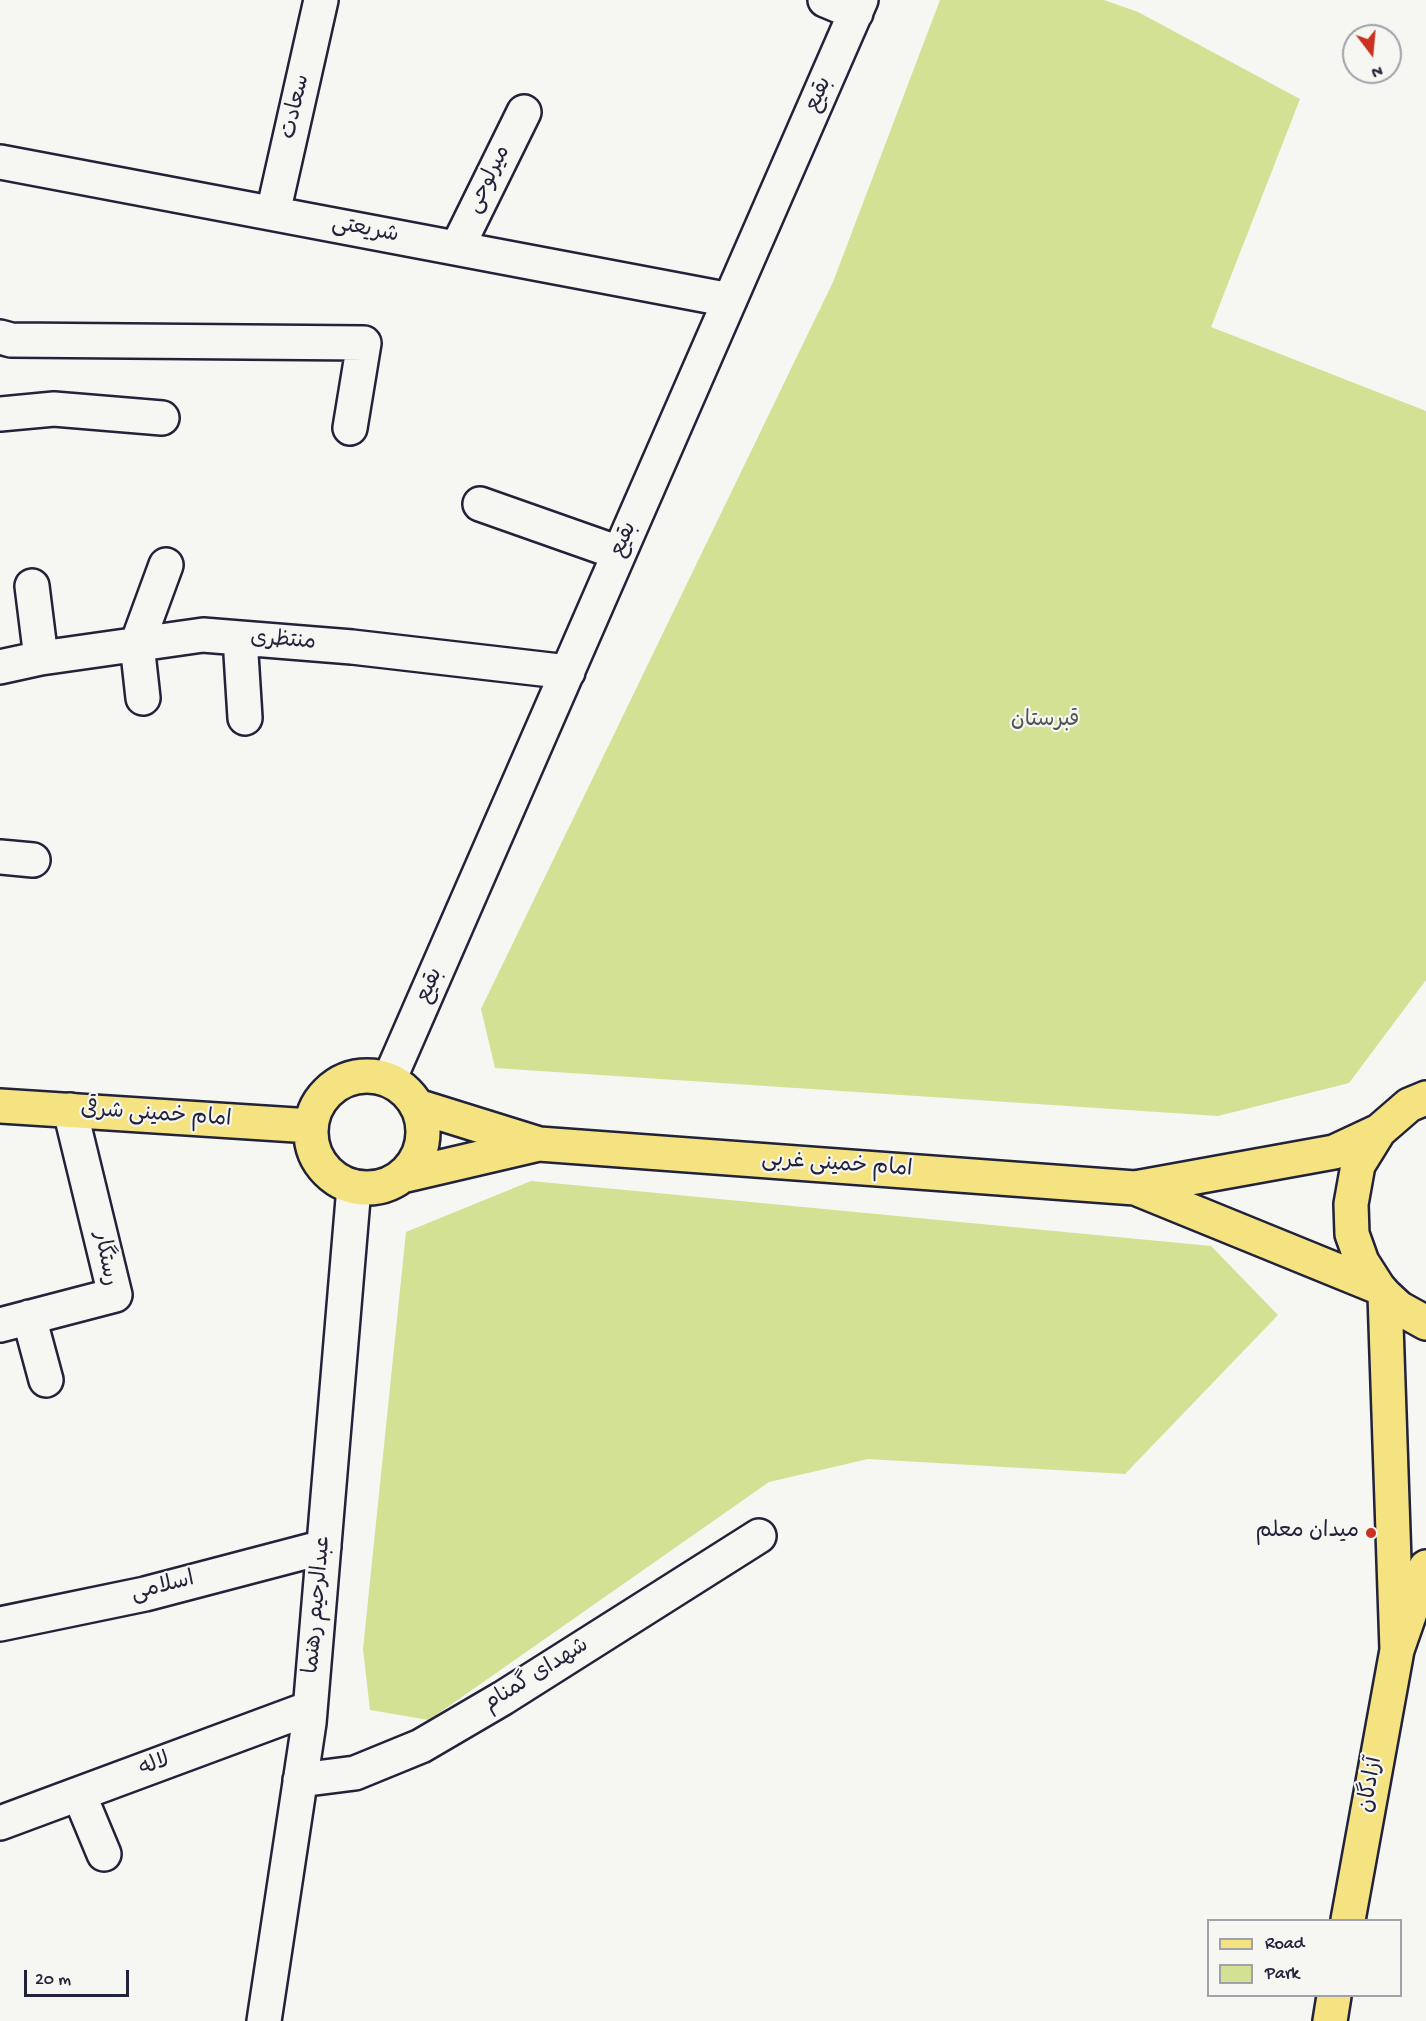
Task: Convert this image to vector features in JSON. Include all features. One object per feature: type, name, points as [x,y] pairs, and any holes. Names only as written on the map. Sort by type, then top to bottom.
[{"type":"main road","points":[[372,1076],[389,1080],[406,1091],[417,1106],[423,1124],[422,1143],[415,1161],[402,1176],[386,1185],[367,1188],[354,1186],[333,1177],[320,1164],[312,1148],[311,1126],[318,1104],[323,1096],[337,1084],[354,1077],[372,1076]]},
{"type":"main road","points":[[1420,1097],[1379,1131],[1358,1165],[1351,1204],[1352,1234],[1362,1262],[1382,1291],[1400,1308],[1426,1323]]},
{"type":"main road","name":"امام خمینی شرقی","points":[[0,1106],[311,1126]]},
{"type":"main road","name":"امام خمینی غربی","points":[[417,1106],[539,1144],[1135,1188],[1334,1152],[1379,1131]]},
{"type":"main road","name":"امام خمینی غربی","points":[[402,1176],[539,1144]]},
{"type":"main road","name":"امام خمینی غربی","points":[[1135,1188],[1382,1291]]},
{"type":"main road","points":[[1382,1291],[1397,1650]]},
{"type":"main road","points":[[1397,1650],[1426,1567]]},
{"type":"main road","name":"آزادگان","points":[[1348,1919],[1397,1650]]},
{"type":"main road","points":[[1330,2021],[1335,1997]]},
{"type":"street","name":"سعادت","points":[[273,213],[321,0]]},
{"type":"street","points":[[825,0],[858,6]]},
{"type":"street","name":"بقیع","points":[[389,1080],[858,6]]},
{"type":"street","name":"میرلوحی","points":[[457,248],[524,112]]},
{"type":"street","name":"شریعتی","points":[[0,162],[730,300]]},
{"type":"street","points":[[0,337],[11,340],[364,343],[350,428]]},
{"type":"street","points":[[0,414],[54,409],[162,418]]},
{"type":"street","points":[[480,504],[619,553]]},
{"type":"street","points":[[143,698],[137,644],[166,565]]},
{"type":"street","points":[[32,586],[41,658]]},
{"type":"street","name":"منتظری","points":[[0,667],[41,658],[203,635],[352,647],[568,672]]},
{"type":"street","points":[[240,638],[244,718]]},
{"type":"street","points":[[0,857],[33,860]]},
{"type":"street","name":"رستگار","points":[[14,1321],[115,1294],[70,1110]]},
{"type":"street","name":"عبدالرحیم رهنما","points":[[264,2021],[310,1708],[354,1186]]},
{"type":"street","points":[[14,1321],[46,1380]]},
{"type":"street","name":"شهدای گمنام","points":[[300,1780],[355,1773],[421,1746],[513,1692],[759,1536]]},
{"type":"street","name":"اسلامی","points":[[0,1624],[145,1594],[324,1547]]},
{"type":"street","name":"لاله","points":[[0,1824],[310,1708]]},
{"type":"street","points":[[79,1794],[104,1854]]},
{"type":"green space","name":"قبرستان","points":[[940,0],[1104,0],[1138,12],[1300,99],[1211,327],[1426,411],[1426,980],[1349,1083],[1218,1116],[495,1068],[481,1009],[833,282]]},
{"type":"green space","points":[[531,1181],[1211,1246],[1278,1315],[1125,1474],[868,1459],[769,1482],[429,1720],[370,1710],[363,1649],[406,1232]]},
{"type":"place","name":"میدان معلم","points":[[1371,1533]]}]
